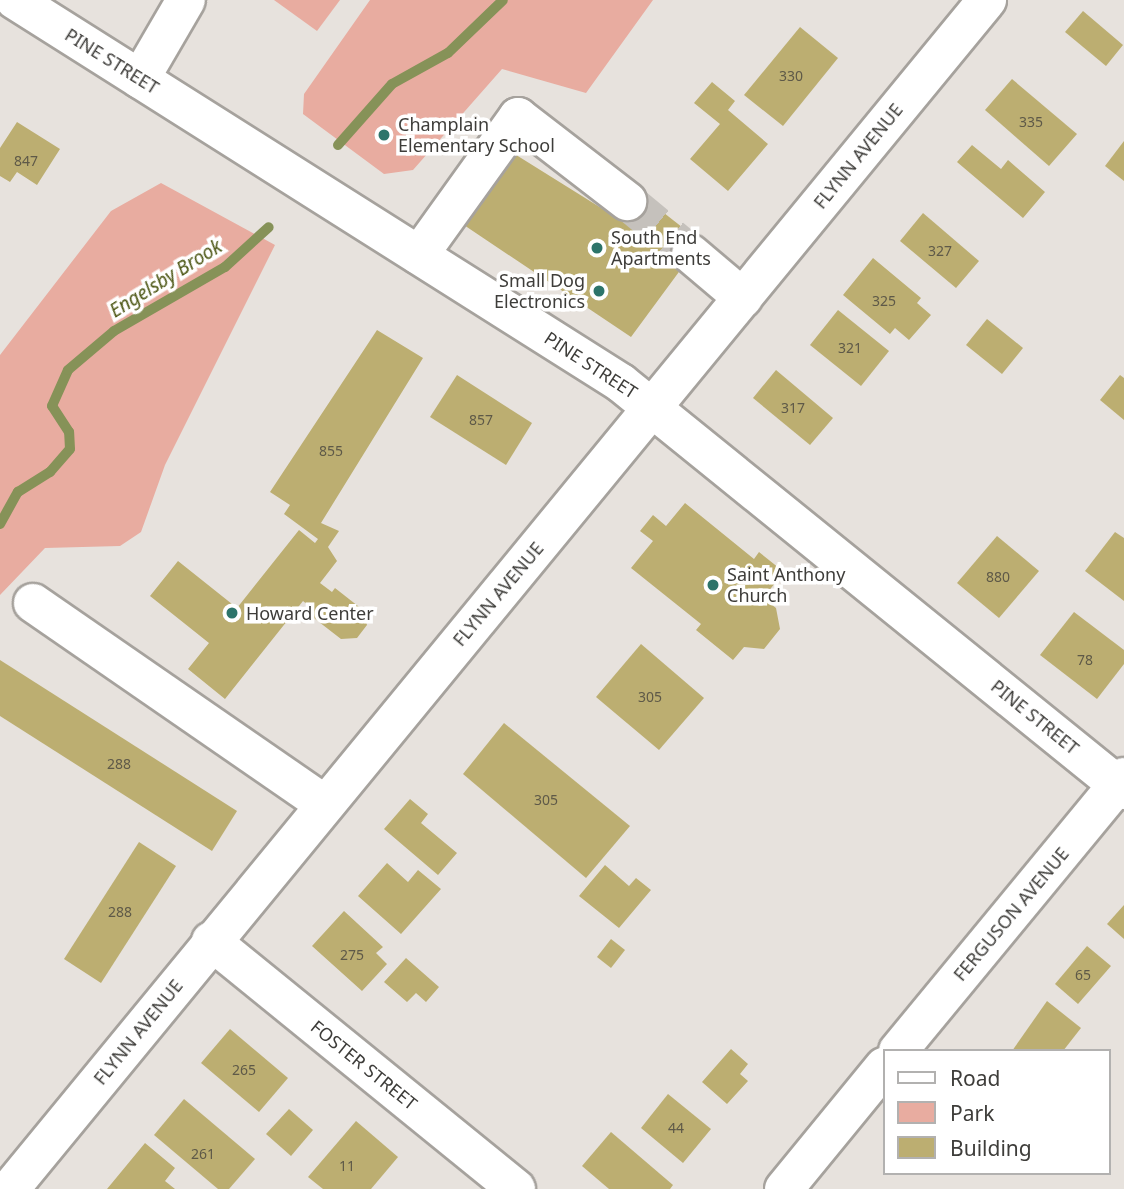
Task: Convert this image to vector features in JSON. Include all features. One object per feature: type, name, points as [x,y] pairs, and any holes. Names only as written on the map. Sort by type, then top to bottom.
[{"type":"street","name":"PINE STREET","points":[[15,0],[653,406],[1122,784]]},
{"type":"street","points":[[140,79],[186,0]]},
{"type":"street","name":"FLYNN AVENUE","points":[[10,1189],[211,941],[987,0]]},
{"type":"street","points":[[419,256],[518,117],[627,201]]},
{"type":"street","points":[[691,254],[743,298]]},
{"type":"street","points":[[33,603],[324,804]]},
{"type":"street","name":"FERGUSON AVENUE","points":[[900,1049],[1122,784]]},
{"type":"street","name":"FOSTER STREET","points":[[211,941],[516,1189]]},
{"type":"street","points":[[784,1189],[883,1068]]},
{"type":"green space","points":[[274,0],[340,0],[317,31]]},
{"type":"green space","name":"Champlain Elementary School","points":[[370,0],[653,0],[586,93],[502,69],[413,170],[384,174],[303,114],[304,94]]},
{"type":"green space","points":[[161,183],[275,245],[165,465],[141,532],[120,546],[45,548],[0,595],[0,355],[111,211]]},
{"type":"building","points":[[1083,11],[1123,45],[1106,66],[1065,32]]},
{"type":"building","points":[[800,27],[838,58],[783,126],[744,95]]},
{"type":"building","points":[[1012,79],[1077,134],[1049,166],[985,110]]},
{"type":"building","points":[[712,82],[735,101],[728,110],[768,144],[728,191],[690,159],[720,124],[694,103]]},
{"type":"building","points":[[17,122],[60,149],[37,185],[17,172],[10,182],[0,176],[0,148]]},
{"type":"building","points":[[1124,141],[1124,181],[1105,166]]},
{"type":"building","points":[[972,145],[1001,169],[1008,160],[1045,192],[1023,218],[957,162]]},
{"type":"building","name":"South End Apartments","points":[[513,153],[614,216],[636,191],[701,242],[631,337],[455,219]]},
{"type":"building","points":[[923,213],[979,261],[956,288],[900,241]]},
{"type":"building","points":[[873,258],[921,298],[917,303],[931,315],[909,340],[895,328],[890,334],[843,295]]},
{"type":"building","points":[[838,310],[889,351],[861,386],[810,345]]},
{"type":"building","points":[[987,319],[1023,348],[1002,374],[966,345]]},
{"type":"building","points":[[377,330],[423,358],[321,523],[339,531],[328,547],[337,561],[320,583],[332,592],[335,588],[363,610],[367,625],[357,638],[341,639],[310,615],[314,610],[303,601],[225,699],[188,669],[209,643],[150,596],[178,561],[237,608],[299,530],[315,543],[318,539],[284,514],[290,505],[270,492]]},
{"type":"building","points":[[776,370],[833,418],[810,445],[753,398]]},
{"type":"building","points":[[457,375],[532,423],[506,465],[430,417]]},
{"type":"building","points":[[1120,375],[1124,378],[1124,420],[1100,400]]},
{"type":"building","name":"Saint Anthony Church","points":[[685,503],[754,559],[759,552],[784,572],[763,598],[776,608],[780,629],[764,649],[744,647],[733,660],[696,630],[701,624],[631,568],[653,541],[640,531],[653,515],[666,526]]},
{"type":"building","points":[[1115,532],[1124,538],[1124,601],[1085,571]]},
{"type":"building","points":[[997,536],[1039,571],[999,618],[957,583]]},
{"type":"building","points":[[1074,612],[1124,650],[1124,664],[1097,699],[1040,655]]},
{"type":"building","points":[[641,644],[704,698],[659,750],[596,697]]},
{"type":"building","points":[[0,660],[237,811],[212,851],[0,716]]},
{"type":"building","points":[[504,723],[630,826],[586,878],[463,774]]},
{"type":"building","points":[[410,799],[428,814],[421,823],[457,853],[438,875],[384,829]]},
{"type":"building","points":[[139,842],[176,866],[101,983],[64,959]]},
{"type":"building","points":[[387,863],[408,882],[418,870],[441,889],[401,934],[358,896]]},
{"type":"building","points":[[605,865],[629,886],[636,878],[651,890],[619,928],[579,896]]},
{"type":"building","points":[[1124,905],[1124,939],[1107,924]]},
{"type":"building","points":[[344,911],[383,947],[376,953],[387,964],[362,991],[312,946]]},
{"type":"building","points":[[611,939],[625,950],[611,968],[597,957]]},
{"type":"building","points":[[1087,946],[1111,966],[1078,1004],[1055,984]]},
{"type":"building","points":[[406,958],[439,987],[426,1002],[416,993],[407,1002],[384,982]]},
{"type":"building","points":[[1047,1001],[1081,1028],[1065,1049],[1013,1049]]},
{"type":"building","points":[[230,1029],[288,1078],[259,1112],[201,1063]]},
{"type":"building","points":[[731,1049],[748,1064],[740,1074],[748,1081],[727,1104],[702,1082]]},
{"type":"building","points":[[668,1094],[711,1129],[683,1163],[641,1128]]},
{"type":"building","points":[[184,1099],[255,1159],[229,1189],[218,1189],[154,1135]]},
{"type":"building","points":[[289,1109],[313,1130],[291,1156],[266,1134]]},
{"type":"building","points":[[356,1121],[398,1157],[371,1189],[323,1189],[308,1177]]},
{"type":"building","points":[[611,1132],[673,1185],[670,1189],[609,1189],[582,1166]]},
{"type":"building","points":[[145,1143],[175,1168],[165,1181],[175,1189],[107,1189]]},
{"type":"waterway","name":"Engelsby Brook","points":[[338,145],[392,84],[448,53],[503,0]]},
{"type":"waterway","name":"Engelsby Brook","points":[[0,524],[18,492],[50,472],[70,449],[69,432],[52,406],[68,370],[114,331],[225,267],[269,227]]},
{"type":"tunnel","points":[[627,201],[691,254]]},
{"type":"place","name":"Champlain Elementary School","points":[[384,135]]},
{"type":"place","name":"South End Apartments","points":[[597,248]]},
{"type":"place","name":"Small Dog Electronics","points":[[599,291]]},
{"type":"place","name":"Saint Anthony Church","points":[[713,585]]},
{"type":"place","name":"Howard Center","points":[[232,613]]}]
